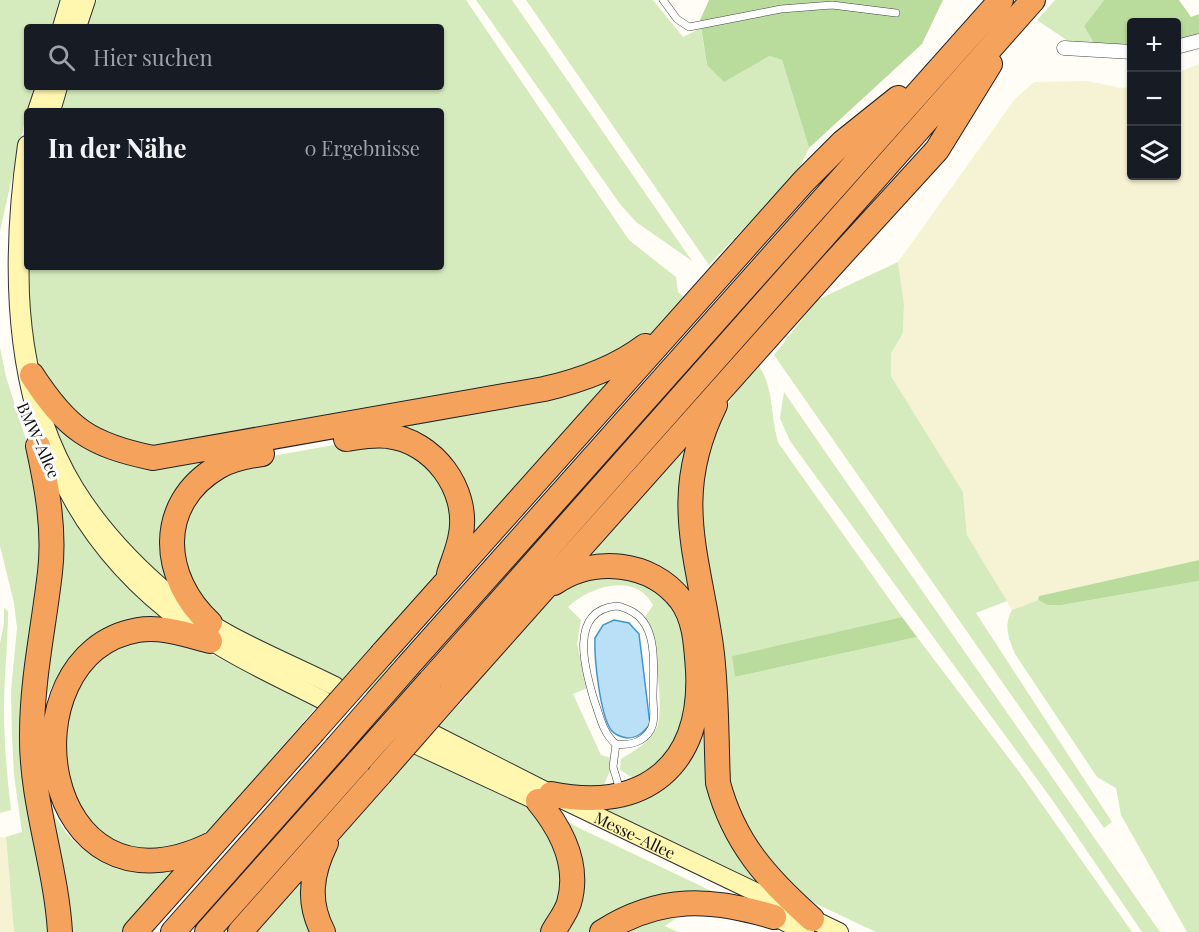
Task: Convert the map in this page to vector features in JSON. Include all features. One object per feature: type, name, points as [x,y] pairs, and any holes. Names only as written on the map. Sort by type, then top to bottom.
[{"type":"highway","points":[[173,932],[720,313],[1001,0]]},
{"type":"highway","points":[[207,932],[1033,0]]},
{"type":"highway","points":[[240,932],[727,383],[772,336],[831,266],[938,150],[967,105],[1013,23]]},
{"type":"highway","points":[[135,932],[724,269],[843,142],[947,59]]},
{"type":"highway","points":[[32,375],[49,402],[82,434],[114,450],[153,458],[575,382],[630,357],[682,316]]},
{"type":"highway","points":[[727,383],[703,434],[689,499],[692,543],[711,647],[718,783],[724,804],[741,842],[769,880],[808,926]]},
{"type":"highway","points":[[210,632],[192,606],[176,573],[171,535],[177,512],[198,481],[219,466],[239,458],[368,435],[390,436],[416,445],[441,464],[451,479],[459,498],[462,533],[446,582]]},
{"type":"highway","points":[[38,446],[49,500],[50,570],[37,654],[32,736],[39,810],[58,894],[60,932]]},
{"type":"highway","points":[[540,593],[575,572],[598,566],[619,566],[652,575],[681,600],[696,632],[699,699],[692,731],[676,760],[649,784],[622,795],[577,799],[545,798],[565,840],[573,871],[569,904],[553,932]]},
{"type":"highway","points":[[210,632],[139,630],[118,635],[85,653],[60,682],[52,701],[46,722],[46,758],[52,793],[65,823],[87,845],[105,855],[134,864],[151,864],[201,850],[214,843]]},
{"type":"highway","points":[[323,932],[312,903],[313,879],[321,853],[342,816]]},
{"type":"highway","points":[[602,932],[617,923],[674,903],[694,901],[732,905],[774,916]]},
{"type":"main road","points":[[63,24],[70,0]]},
{"type":"main road","points":[[78,24],[86,0]]},
{"type":"main road","points":[[38,108],[44,90]]},
{"type":"main road","points":[[52,108],[57,90]]},
{"type":"main road","name":"BMW-Allee","points":[[24,157],[9,216],[5,251],[5,318],[18,391],[38,446],[88,531],[128,576],[210,632]]},
{"type":"main road","name":"BMW-Allee","points":[[24,220],[20,253],[22,319],[43,422],[75,489],[104,530],[210,632]]},
{"type":"main road","points":[[210,632],[335,686]]},
{"type":"main road","points":[[210,632],[322,700]]},
{"type":"main road","name":"Messe-Allee","points":[[425,740],[808,926]]},
{"type":"main road","name":"Messe-Allee","points":[[545,798],[774,916],[839,932]]},
{"type":"street","points":[[1181,46],[1199,41]]},
{"type":"street","points":[[1064,48],[1127,52]]},
{"type":"lane","points":[[663,0],[677,18],[689,27],[781,9],[832,5],[896,13]]},
{"type":"lane","points":[[619,606],[638,615],[646,627],[654,668],[655,715],[652,728],[644,738],[634,743],[616,744],[608,738],[602,724],[586,674],[583,654],[587,623],[602,609],[619,606]]},
{"type":"lane","points":[[616,744],[614,767],[622,795]]},
{"type":"shaded area","points":[[1199,64],[1199,560],[1039,596],[1038,600],[1012,610],[967,535],[963,492],[891,376],[891,355],[903,333],[904,304],[898,262],[1015,99],[1034,82],[1087,81],[1122,88],[1127,87],[1127,180],[1181,180],[1181,71]]},
{"type":"shaded area","points":[[0,837],[6,837],[14,932],[0,932]]},
{"type":"green space","points":[[0,0],[61,0],[55,24],[24,24],[24,90],[35,90],[31,108],[24,108],[24,124],[0,231]]},
{"type":"green space","points":[[97,0],[466,0],[629,240],[676,277],[678,292],[686,298],[650,335],[594,369],[170,453],[88,432],[39,371],[31,338],[27,270],[444,270],[444,108],[58,108],[64,90],[444,90],[444,24],[85,24]]},
{"type":"green space","points":[[476,0],[512,0],[692,261],[636,222],[620,204]]},
{"type":"green space","points":[[526,0],[653,0],[683,37],[701,28],[707,65],[769,56],[782,60],[809,148],[798,171],[709,265]]},
{"type":"green space","points":[[709,0],[943,0],[922,44],[809,148],[782,60],[769,56],[724,82],[707,65],[700,20]]},
{"type":"green space","points":[[1055,0],[1104,0],[1084,26],[1096,47],[1071,43],[1037,20]]},
{"type":"green space","points":[[1104,0],[1179,0],[1191,17],[1199,14],[1199,38],[1181,42],[1181,18],[1127,18],[1127,48],[1096,47],[1084,26]]},
{"type":"green space","points":[[898,262],[904,304],[903,333],[891,354],[891,376],[963,492],[967,535],[1007,601],[976,613],[1112,822],[1104,828],[774,355],[817,300]]},
{"type":"green space","points":[[0,347],[6,377],[34,465],[46,520],[31,654],[56,932],[14,932],[6,837],[22,832],[14,775],[12,736],[11,691],[17,628],[14,603],[0,546]]},
{"type":"green space","points":[[633,359],[460,557],[460,486],[377,430],[239,453],[188,485],[179,594],[105,521],[68,462],[42,400],[133,460]]},
{"type":"green space","points":[[759,366],[768,385],[779,444],[902,617],[733,656],[735,677],[917,637],[1020,773],[1132,932],[876,932],[810,901],[774,872],[731,802],[697,495],[721,413],[748,376]]},
{"type":"green space","points":[[784,392],[1160,932],[1142,932],[1053,801],[790,441],[780,418]]},
{"type":"green space","points":[[702,419],[695,448],[709,747],[779,895],[585,805],[632,797],[700,725],[676,589],[578,566]]},
{"type":"green space","points":[[362,440],[421,454],[456,504],[442,571],[370,650],[459,705],[467,696],[465,693],[549,598],[581,576],[644,577],[689,625],[689,726],[641,783],[620,770],[621,759],[645,743],[653,734],[659,720],[660,707],[655,656],[645,617],[653,605],[635,588],[624,585],[599,589],[588,593],[568,607],[581,620],[577,644],[587,688],[573,694],[601,755],[611,758],[610,771],[600,794],[556,786],[216,619],[177,563],[188,501],[244,461]]},
{"type":"green space","points":[[54,487],[78,527],[107,562],[175,624],[81,649],[60,671],[43,704]]},
{"type":"green space","points":[[1199,560],[1199,581],[1062,605],[1047,605],[1038,600],[1039,596]]},
{"type":"green space","points":[[1199,581],[1199,932],[1187,932],[1121,815],[1116,788],[1097,777],[1015,654],[1007,627],[1012,610],[1038,600],[1047,605],[1062,605]]},
{"type":"green space","points":[[4,608],[8,611],[4,721],[11,810],[0,813],[0,643],[4,624]]},
{"type":"green space","points":[[902,617],[917,637],[735,677],[732,656]]},
{"type":"green space","points":[[128,638],[190,644],[318,705],[203,838],[134,859],[57,793],[62,690]]},
{"type":"green space","points":[[415,752],[522,802],[542,818],[568,872],[549,932],[330,932],[318,894],[336,841]]},
{"type":"green space","points":[[48,802],[71,838],[100,859],[136,868],[178,865],[182,869],[126,932],[68,932]]},
{"type":"green space","points":[[562,818],[722,896],[592,932],[560,932]]},
{"type":"green space","points":[[309,865],[317,932],[248,932]]},
{"type":"green space","points":[[690,908],[665,926],[678,932],[612,932]]},
{"type":"water","points":[[614,620],[629,623],[639,634],[650,724],[640,734],[631,738],[620,736],[611,730],[598,686],[595,638],[603,625]]}]
